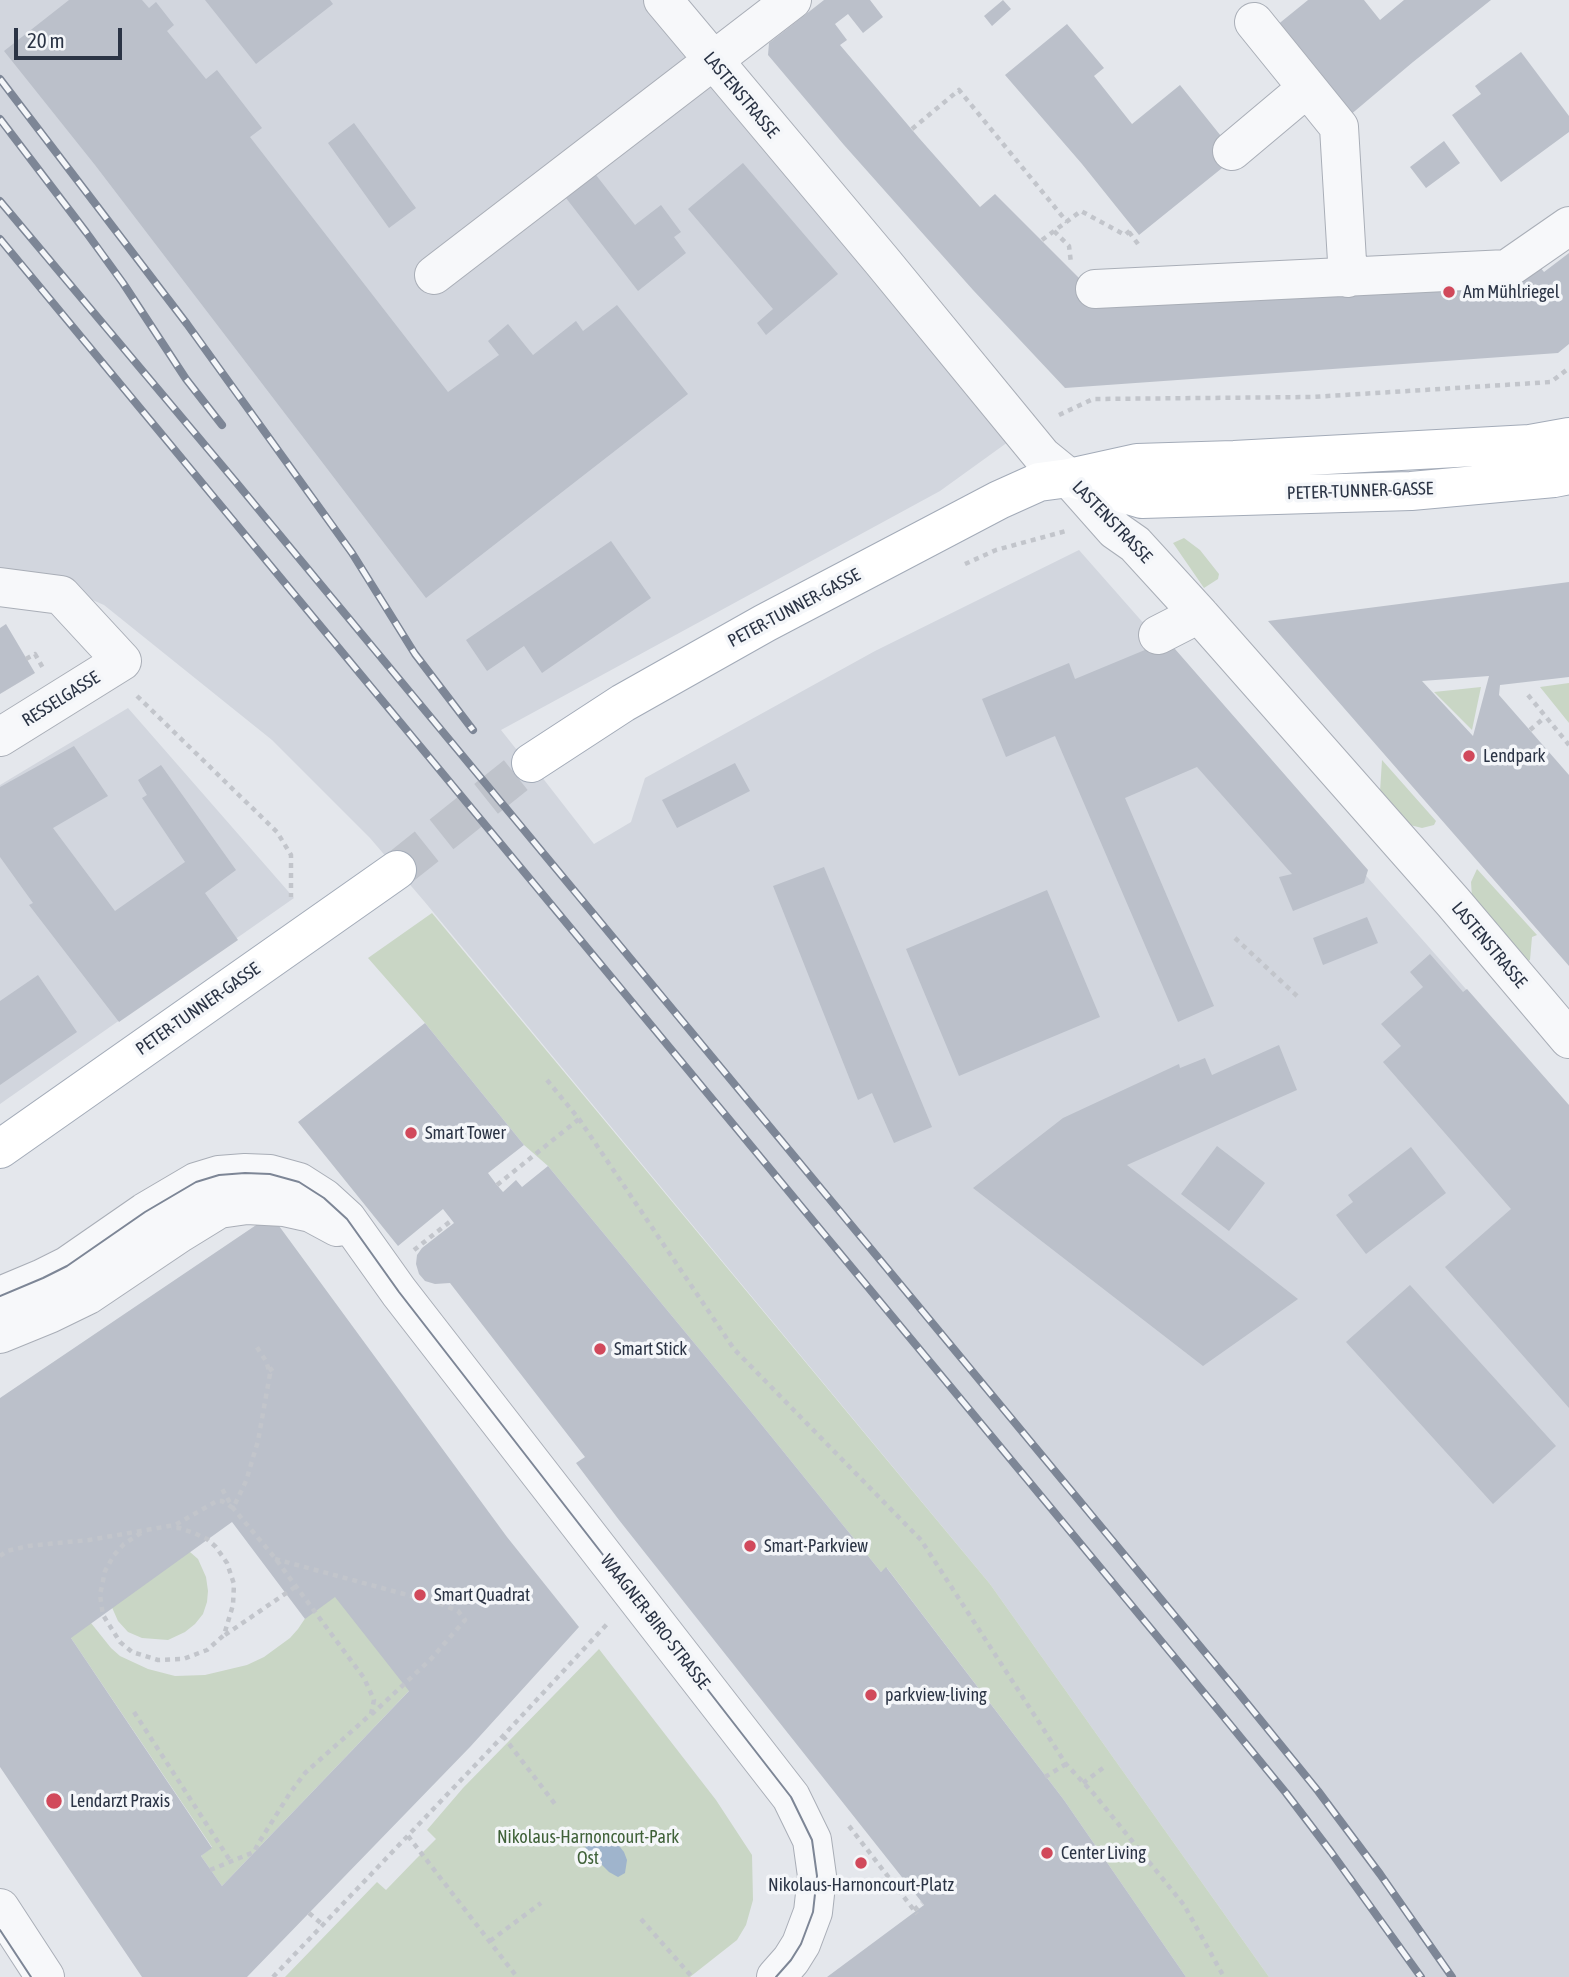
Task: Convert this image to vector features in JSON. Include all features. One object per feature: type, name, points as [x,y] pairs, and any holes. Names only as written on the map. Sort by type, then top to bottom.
[{"type":"main road","name":"PETER-TUNNER-GASSE","points":[[531,763],[623,703],[863,571],[1008,495],[1039,482],[1137,463],[1530,444],[1569,437]]},
{"type":"main road","name":"PETER-TUNNER-GASSE","points":[[1069,478],[1142,499],[1411,491],[1569,475]]},
{"type":"main road","name":"PETER-TUNNER-GASSE","points":[[0,1149],[397,870]]},
{"type":"street","name":"LASTENSTRASSE","points":[[663,0],[882,261],[1014,424],[1042,456],[1069,478],[1115,530],[1135,544],[1199,614],[1453,901],[1569,1039]]},
{"type":"street","points":[[434,275],[792,0]]},
{"type":"street","points":[[1254,22],[1339,127],[1348,278]]},
{"type":"street","points":[[1232,151],[1307,88]]},
{"type":"street","points":[[1095,289],[1507,269],[1569,226]]},
{"type":"street","points":[[0,587],[61,595],[116,665]]},
{"type":"street","points":[[1158,635],[1199,614]]},
{"type":"street","name":"RESSELGASSE","points":[[0,737],[116,665]]},
{"type":"street","points":[[0,1296],[67,1266],[166,1199],[195,1182],[219,1175],[270,1174],[299,1182],[324,1198],[347,1219],[368,1250]]},
{"type":"street","points":[[0,1334],[88,1294],[219,1209],[247,1205],[284,1207],[311,1213],[342,1229],[368,1250]]},
{"type":"street","name":"WAAGNER-BIRO-STRASSE","points":[[368,1250],[791,1797],[812,1840],[817,1876],[813,1912],[801,1944],[776,1977]]},
{"type":"street","points":[[0,1908],[45,1977]]},
{"type":"path","points":[[912,130],[959,90],[1067,222]]},
{"type":"path","points":[[1042,240],[1081,211],[1125,235],[1133,228]]},
{"type":"path","points":[[1055,231],[1069,246]]},
{"type":"path","points":[[1059,415],[1093,399],[1312,397],[1551,382],[1569,368]]},
{"type":"path","points":[[116,665],[277,832],[291,855],[292,903]]},
{"type":"path","points":[[1528,695],[1569,745]]},
{"type":"path","points":[[1531,730],[1545,717]]},
{"type":"path","points":[[1235,938],[1297,996]]},
{"type":"path","points":[[547,1080],[579,1119],[734,1349],[921,1540],[1066,1764],[1184,1905],[1224,1977]]},
{"type":"path","points":[[497,1185],[579,1119]]},
{"type":"path","points":[[233,1508],[246,1481],[258,1441],[269,1371],[256,1346]]},
{"type":"path","points":[[269,1371],[277,1364]]},
{"type":"path","points":[[221,1487],[233,1508],[275,1559],[364,1678],[374,1700],[371,1714]]},
{"type":"path","points":[[0,1556],[7,1551],[28,1546],[89,1540],[175,1525],[217,1501],[233,1508]]},
{"type":"path","points":[[160,1528],[179,1528],[206,1539],[216,1547],[227,1563],[234,1584],[233,1605],[224,1635]]},
{"type":"path","points":[[144,1531],[124,1544],[114,1555],[105,1570],[100,1595],[103,1615],[120,1643],[132,1652],[158,1660],[183,1659],[207,1650],[224,1635],[295,1587]]},
{"type":"path","points":[[210,1870],[254,1852],[305,1773],[431,1659],[465,1620],[458,1611],[441,1604],[275,1559]]},
{"type":"path","points":[[273,1977],[608,1623]]},
{"type":"path","points":[[134,1712],[231,1862]]},
{"type":"path","points":[[503,1736],[555,1804]]},
{"type":"path","points":[[1045,1777],[1066,1764]]},
{"type":"path","points":[[1083,1783],[1107,1765]]},
{"type":"path","points":[[408,1836],[517,1977]]},
{"type":"path","points":[[490,1941],[541,1903]]},
{"type":"path","points":[[914,1910],[922,1903]]},
{"type":"path","points":[[309,1913],[323,1925]]},
{"type":"path","points":[[641,1919],[692,1977]]},
{"type":"shaded area","points":[[0,0],[676,0],[1026,429],[940,491],[501,730],[524,759],[531,763],[594,844],[631,822],[645,778],[875,651],[1079,550],[1569,1106],[1569,1977],[1269,1977],[990,1584],[370,838],[272,740],[104,605],[35,575],[0,574]]},
{"type":"shaded area","points":[[128,708],[294,898],[0,1104],[0,785]]},
{"type":"green space","points":[[1184,538],[1200,550],[1219,574],[1218,579],[1204,588],[1173,543]]},
{"type":"green space","points":[[1569,683],[1569,723],[1540,687]]},
{"type":"green space","points":[[1481,687],[1472,730],[1434,692]]},
{"type":"green space","points":[[1382,760],[1436,821],[1434,825],[1422,828],[1410,825],[1380,792]]},
{"type":"green space","points":[[1477,869],[1537,935],[1532,937],[1530,960],[1526,962],[1472,897],[1471,882]]},
{"type":"green space","points":[[432,913],[990,1584],[1269,1977],[1186,1977],[1064,1800],[887,1568],[881,1572],[548,1166],[524,1145],[425,1023],[368,958]]},
{"type":"green space","points":[[260,1363],[475,1622],[222,1886],[201,1856],[212,1847],[0,1538]],"holes":[[[304,1459],[326,1587],[298,1629],[264,1657],[247,1665],[205,1675],[175,1676],[148,1669],[120,1656],[91,1623]]]},
{"type":"green space","points":[[182,1545],[198,1559],[206,1577],[208,1591],[203,1614],[185,1632],[168,1640],[142,1638],[128,1632],[118,1621],[110,1603]]},
{"type":"green space","name":"Nikolaus-Harnoncourt-Park Ost","points":[[599,1649],[716,1800],[752,1855],[753,1900],[746,1925],[737,1940],[690,1977],[285,1977],[377,1882],[386,1890],[436,1839],[427,1830],[463,1788]]},
{"type":"water","points":[[596,1835],[616,1842],[624,1852],[627,1860],[625,1873],[618,1877],[609,1872],[586,1849],[584,1843]]},
{"type":"building","points":[[69,0],[142,0],[149,8],[156,2],[174,25],[167,31],[206,79],[217,70],[262,128],[250,137],[448,392],[499,355],[488,341],[508,324],[533,355],[576,321],[583,331],[617,305],[688,394],[426,598],[95,165],[4,51]]},
{"type":"building","points":[[205,0],[330,0],[333,4],[256,64]]},
{"type":"building","name":"Am Mühlriegel","points":[[824,0],[870,0],[883,17],[863,33],[848,14],[835,24],[847,40],[840,45],[980,207],[995,194],[1106,305],[1536,262],[1544,272],[1569,253],[1569,344],[1558,353],[1065,388],[973,290],[768,55],[769,43]]},
{"type":"building","points":[[1003,0],[1011,9],[992,26],[984,16]]},
{"type":"building","points":[[1308,0],[1364,0],[1380,20],[1404,0],[1491,0],[1349,116],[1276,26]]},
{"type":"building","points":[[1067,24],[1104,68],[1094,76],[1132,124],[1180,85],[1237,156],[1139,235],[1005,75]]},
{"type":"building","points":[[1521,52],[1569,116],[1569,132],[1501,182],[1452,115],[1481,94],[1475,86]]},
{"type":"building","points":[[354,123],[416,208],[389,228],[328,143]]},
{"type":"building","points":[[1444,141],[1460,163],[1426,188],[1410,167]]},
{"type":"building","points":[[743,163],[838,274],[766,335],[757,323],[773,309],[688,209]]},
{"type":"building","points":[[596,175],[635,225],[661,205],[681,232],[674,237],[686,253],[638,291],[566,198]]},
{"type":"building","points":[[611,541],[651,598],[542,673],[524,646],[487,671],[466,640]]},
{"type":"building","name":"Lendpark","points":[[1569,582],[1569,677],[1500,685],[1499,695],[1569,775],[1569,966],[1268,621]],"holes":[[[1489,676],[1473,736],[1422,681]]]},
{"type":"building","points":[[6,624],[35,673],[0,694],[0,628]]},
{"type":"building","points":[[1152,647],[1175,649],[1368,870],[1364,883],[1293,911],[1279,877],[1292,874],[1197,767],[1125,798],[1214,1006],[1178,1022],[1055,736],[1006,757],[982,699],[1069,663],[1075,679]]},
{"type":"building","points":[[74,746],[108,796],[53,828],[115,911],[185,862],[142,798],[147,795],[138,780],[161,765],[236,870],[205,893],[238,940],[119,1022],[29,905],[33,903],[0,857],[0,787]]},
{"type":"building","points":[[735,763],[750,791],[677,828],[662,800]]},
{"type":"building","points":[[824,867],[932,1127],[894,1143],[872,1093],[858,1100],[773,886]]},
{"type":"building","points":[[1047,890],[1100,1017],[959,1076],[906,949]]},
{"type":"building","points":[[1367,917],[1378,943],[1323,965],[1313,938]]},
{"type":"building","points":[[1430,954],[1463,992],[1467,989],[1569,1105],[1569,1408],[1445,1267],[1511,1209],[1383,1062],[1401,1046],[1381,1024],[1423,987],[1410,972]]},
{"type":"building","points":[[38,975],[77,1032],[0,1085],[0,1001]]},
{"type":"building","points":[[425,1023],[524,1145],[488,1173],[497,1185],[503,1192],[516,1180],[522,1187],[548,1166],[881,1572],[886,1567],[1064,1800],[1186,1977],[827,1977],[924,1905],[619,1520],[576,1463],[585,1457],[450,1283],[435,1284],[425,1281],[419,1274],[417,1255],[454,1223],[443,1209],[398,1246],[298,1122]]},
{"type":"building","points":[[1279,1045],[1297,1090],[1127,1165],[1298,1299],[1203,1366],[973,1188],[1063,1118],[1179,1064],[1180,1068],[1205,1058],[1212,1075]]},
{"type":"building","points":[[1217,1146],[1265,1183],[1229,1231],[1181,1194]]},
{"type":"building","points":[[1411,1147],[1446,1193],[1366,1254],[1336,1215],[1353,1202],[1348,1195]]},
{"type":"building","name":"Smart Quadrat","points":[[271,1215],[507,1537],[579,1627],[470,1747],[247,1977],[142,1977],[0,1767],[0,1398]],"holes":[[[232,1522],[305,1619],[335,1597],[409,1691],[222,1886],[201,1856],[212,1848],[71,1638]]]},
{"type":"building","points":[[1410,1285],[1556,1446],[1493,1504],[1346,1342]]},
{"type":"tunnel","points":[[397,870],[531,763]]},
{"type":"tram line","points":[[0,1296],[67,1266],[145,1212],[196,1182],[219,1175],[270,1174],[299,1182],[324,1198],[347,1219],[399,1292],[791,1797],[812,1840],[817,1876],[813,1912],[801,1944],[776,1977]]},
{"type":"tram line","points":[[0,1930],[31,1977]]},
{"type":"railway","points":[[0,79],[187,324],[352,553],[415,654],[473,730]]},
{"type":"railway","points":[[0,119],[86,232],[186,379],[222,425]]},
{"type":"railway","points":[[0,201],[1237,1691],[1318,1791],[1452,1977]]},
{"type":"railway","points":[[0,239],[1219,1711],[1331,1852],[1421,1977]]},
{"type":"place","name":"Am Mühlriegel","points":[[1449,292]]},
{"type":"place","name":"Lendpark","points":[[1469,756]]},
{"type":"place","name":"Smart Tower","points":[[411,1133]]},
{"type":"place","name":"Smart Stick","points":[[600,1349]]},
{"type":"place","name":"Smart-Parkview","points":[[750,1546]]},
{"type":"place","name":"Smart Quadrat","points":[[420,1595]]},
{"type":"place","name":"parkview-living","points":[[871,1695]]},
{"type":"place","name":"Lendarzt Praxis","points":[[54,1801]]},
{"type":"place","name":"Center Living","points":[[1047,1853]]},
{"type":"place","name":"Nikolaus-Harnoncourt-Platz","points":[[861,1863]]}]
